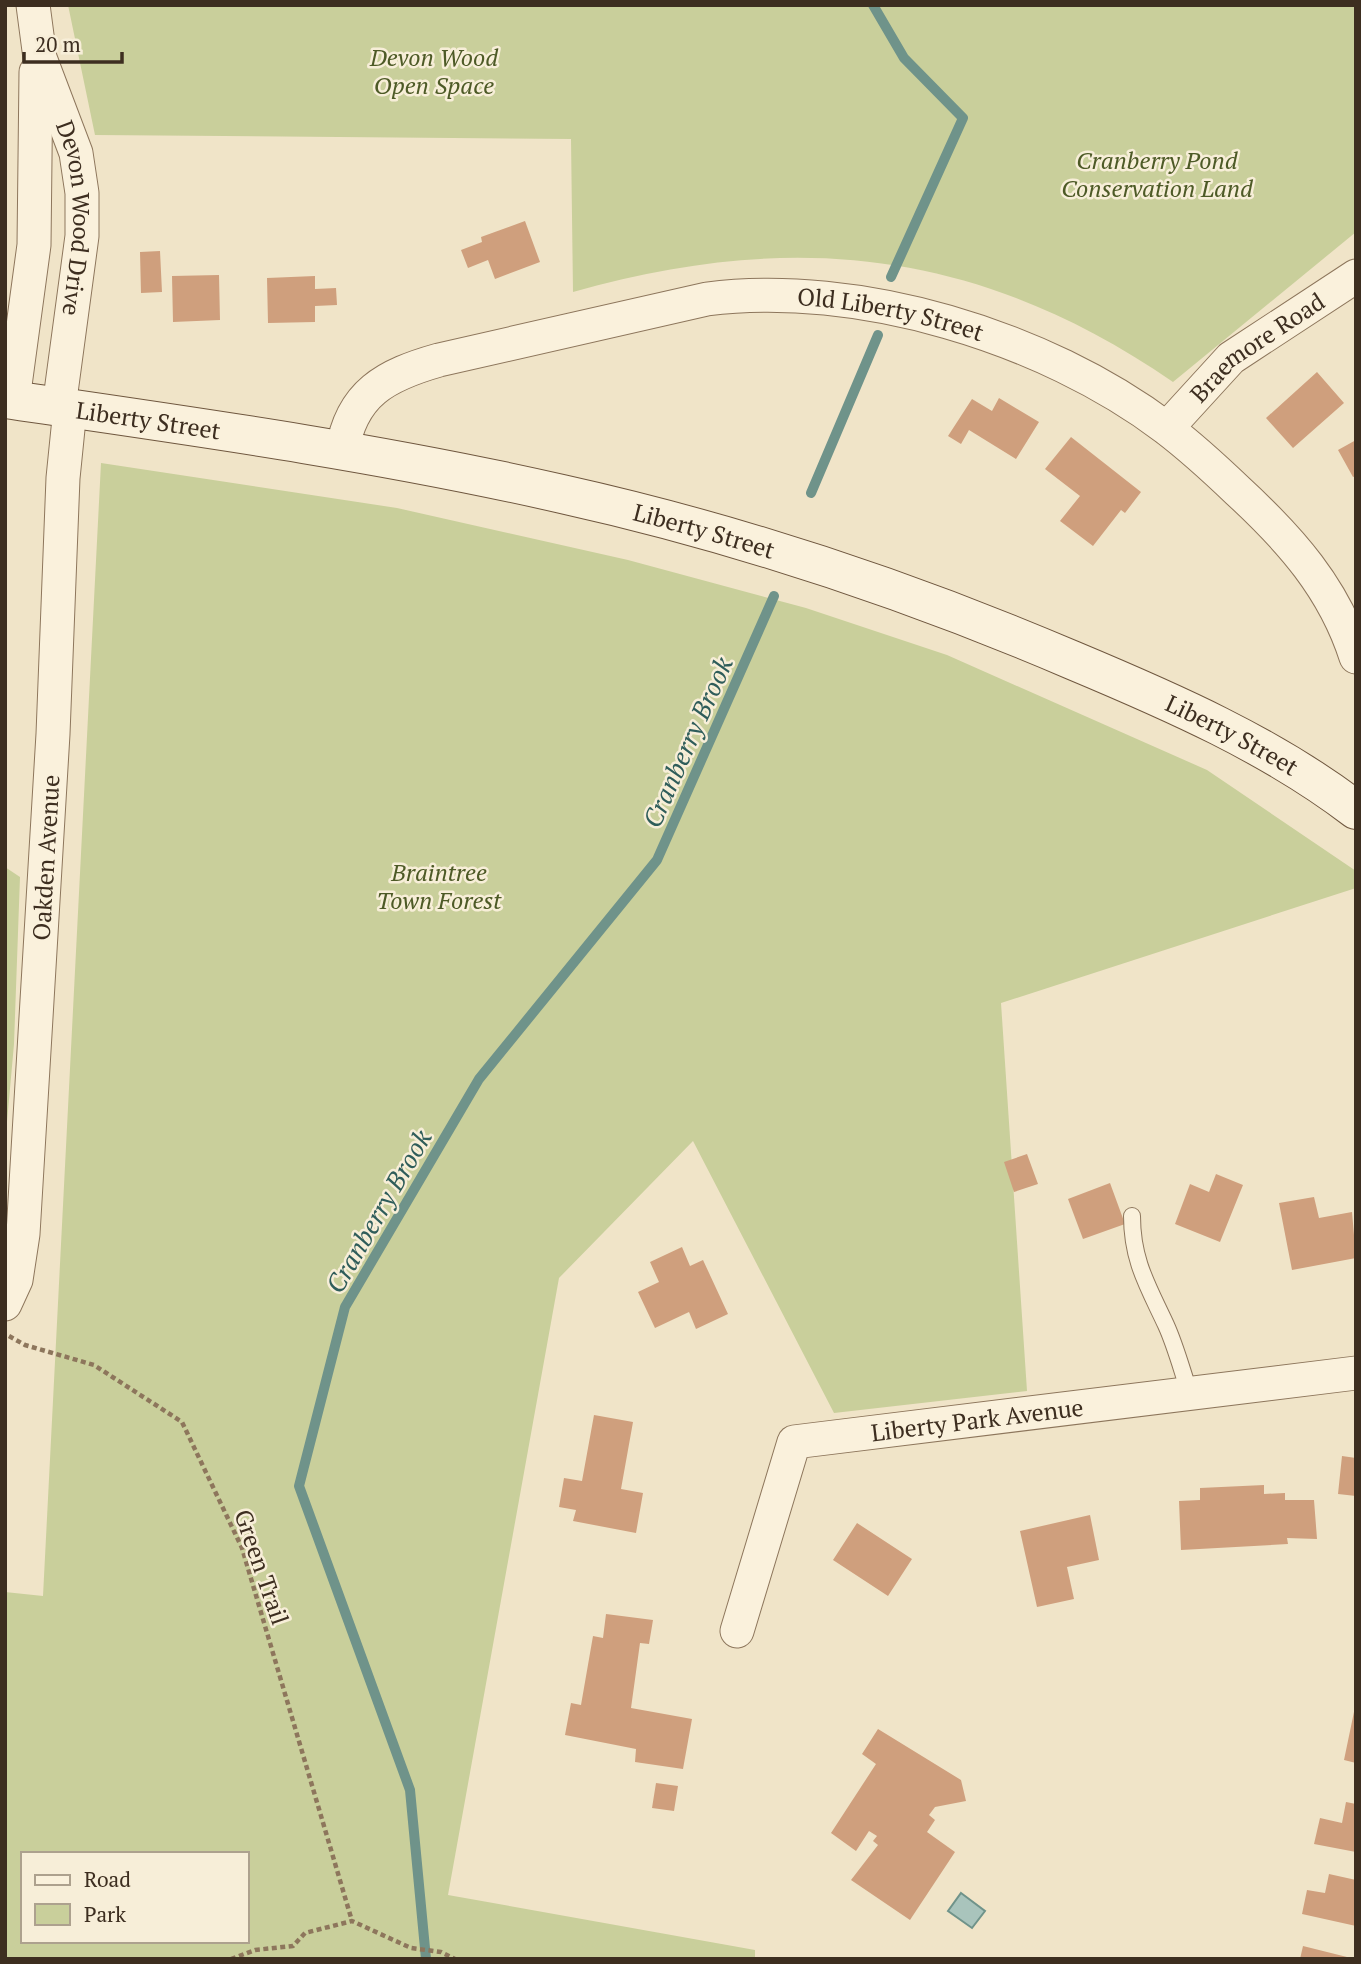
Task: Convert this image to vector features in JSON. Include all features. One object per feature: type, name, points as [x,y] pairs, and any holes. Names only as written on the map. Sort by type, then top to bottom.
[{"type":"main road","name":"Liberty Street","points":[[9,399],[477,475],[618,507],[729,537],[898,592],[998,629],[1187,711],[1254,745],[1354,805]]},
{"type":"street","name":"Devon Wood Drive","points":[[9,399],[32,270],[35,20]]},
{"type":"street","name":"Devon Wood Drive","points":[[35,20],[45,79],[76,153],[80,172],[83,213],[65,408]]},
{"type":"street","points":[[32,270],[77,277]]},
{"type":"street","name":"Braemore Road","points":[[1167,428],[1231,358],[1356,276]]},
{"type":"street","name":"Old Liberty Street","points":[[342,452],[349,422],[367,394],[389,379],[416,366],[707,299],[767,293],[865,302],[967,329],[1076,374],[1167,428],[1277,526],[1297,550],[1335,604],[1356,657]]},
{"type":"street","name":"Oakden Avenue","points":[[5,1304],[16,1280],[23,1234],[53,734],[65,408]]},
{"type":"street","name":"Liberty Park Avenue","points":[[737,1631],[794,1442],[1356,1373]]},
{"type":"lane","points":[[1132,1216],[1132,1241],[1144,1285],[1167,1326],[1190,1394]]},
{"type":"path","name":"Green Trail","points":[[5,1334],[25,1345],[94,1365],[182,1422],[242,1548],[352,1921]]},
{"type":"path","points":[[231,1959],[255,1951],[293,1946],[305,1933],[352,1921],[411,1948],[441,1952],[455,1959]]},
{"type":"green space","name":"Cranberry Pond Conservation Land","points":[[68,5],[1356,5],[1356,232],[1173,382],[1101,338],[1029,303],[957,279],[884,264],[810,258],[733,261],[655,272],[573,292],[571,139],[95,135]]},
{"type":"green space","name":"Braintree Town Forest","points":[[101,463],[397,508],[628,560],[806,608],[947,655],[1207,770],[1356,871],[1356,888],[1001,1003],[1027,1391],[834,1413],[693,1141],[559,1278],[448,1895],[755,1950],[755,1959],[5,1959],[5,1592],[43,1596]]},
{"type":"green space","points":[[5,867],[20,877],[14,1044],[5,1144]]},
{"type":"water","points":[[961,1893],[985,1911],[972,1928],[948,1911]]},
{"type":"building","points":[[525,221],[540,262],[495,279],[488,260],[468,268],[461,250],[482,242],[481,237]]},
{"type":"building","points":[[160,251],[162,292],[141,293],[140,252]]},
{"type":"building","points":[[219,275],[220,320],[173,322],[172,276]]},
{"type":"building","points":[[315,276],[315,289],[336,288],[337,305],[315,306],[315,322],[268,323],[267,278]]},
{"type":"building","points":[[1317,372],[1344,403],[1293,448],[1266,418]]},
{"type":"building","points":[[999,398],[1039,422],[1016,459],[969,430],[961,444],[948,436],[972,399],[992,411]]},
{"type":"building","points":[[1071,437],[1141,492],[1125,513],[1121,510],[1093,546],[1060,521],[1080,496],[1045,469]]},
{"type":"building","points":[[1356,440],[1356,476],[1353,477],[1338,450]]},
{"type":"building","points":[[1027,1154],[1038,1184],[1014,1192],[1004,1162]]},
{"type":"building","points":[[1216,1174],[1243,1185],[1220,1242],[1175,1224],[1190,1184],[1209,1192]]},
{"type":"building","points":[[1110,1183],[1125,1224],[1083,1239],[1068,1199]]},
{"type":"building","points":[[1314,1197],[1319,1218],[1352,1212],[1356,1258],[1292,1270],[1279,1203]]},
{"type":"building","points":[[682,1247],[690,1266],[703,1260],[728,1314],[696,1329],[689,1312],[655,1328],[638,1292],[659,1282],[650,1262]]},
{"type":"building","points":[[594,1415],[633,1422],[621,1489],[643,1493],[636,1533],[573,1521],[576,1510],[559,1507],[564,1478],[582,1481]]},
{"type":"building","points":[[1342,1456],[1356,1458],[1356,1496],[1338,1494]]},
{"type":"building","points":[[1264,1485],[1264,1494],[1285,1493],[1285,1500],[1314,1500],[1317,1539],[1287,1538],[1288,1544],[1181,1550],[1179,1501],[1200,1500],[1200,1488]]},
{"type":"building","points":[[1090,1515],[1099,1560],[1067,1567],[1074,1599],[1037,1607],[1020,1531]]},
{"type":"building","points":[[857,1523],[912,1559],[888,1596],[833,1560]]},
{"type":"building","points":[[606,1614],[653,1620],[649,1644],[640,1643],[631,1708],[692,1719],[683,1769],[635,1762],[636,1749],[565,1735],[571,1703],[581,1705],[593,1636],[603,1638]]},
{"type":"building","points":[[1356,1707],[1356,1763],[1344,1760]]},
{"type":"building","points":[[878,1729],[961,1780],[966,1801],[935,1807],[929,1815],[935,1820],[927,1832],[955,1852],[910,1920],[851,1880],[878,1845],[873,1841],[877,1836],[869,1831],[856,1851],[831,1833],[876,1764],[862,1754]]},
{"type":"building","points":[[656,1783],[678,1786],[674,1811],[652,1808]]},
{"type":"building","points":[[1346,1802],[1356,1804],[1356,1852],[1314,1844],[1320,1818],[1342,1823]]},
{"type":"building","points":[[1329,1874],[1356,1880],[1356,1926],[1302,1914],[1307,1890],[1325,1893]]},
{"type":"building","points":[[1303,1946],[1351,1958],[1300,1959]]},
{"type":"waterway","name":"Cranberry Brook","points":[[873,5],[904,58],[963,118],[891,277]]},
{"type":"waterway","name":"Cranberry Brook","points":[[811,493],[878,335]]},
{"type":"waterway","name":"Cranberry Brook","points":[[426,1959],[410,1790],[299,1486],[345,1307],[479,1079],[657,860],[774,596]]},
{"type":"park label","name":"Devon Wood Open Space","points":[[434,71]]}]
